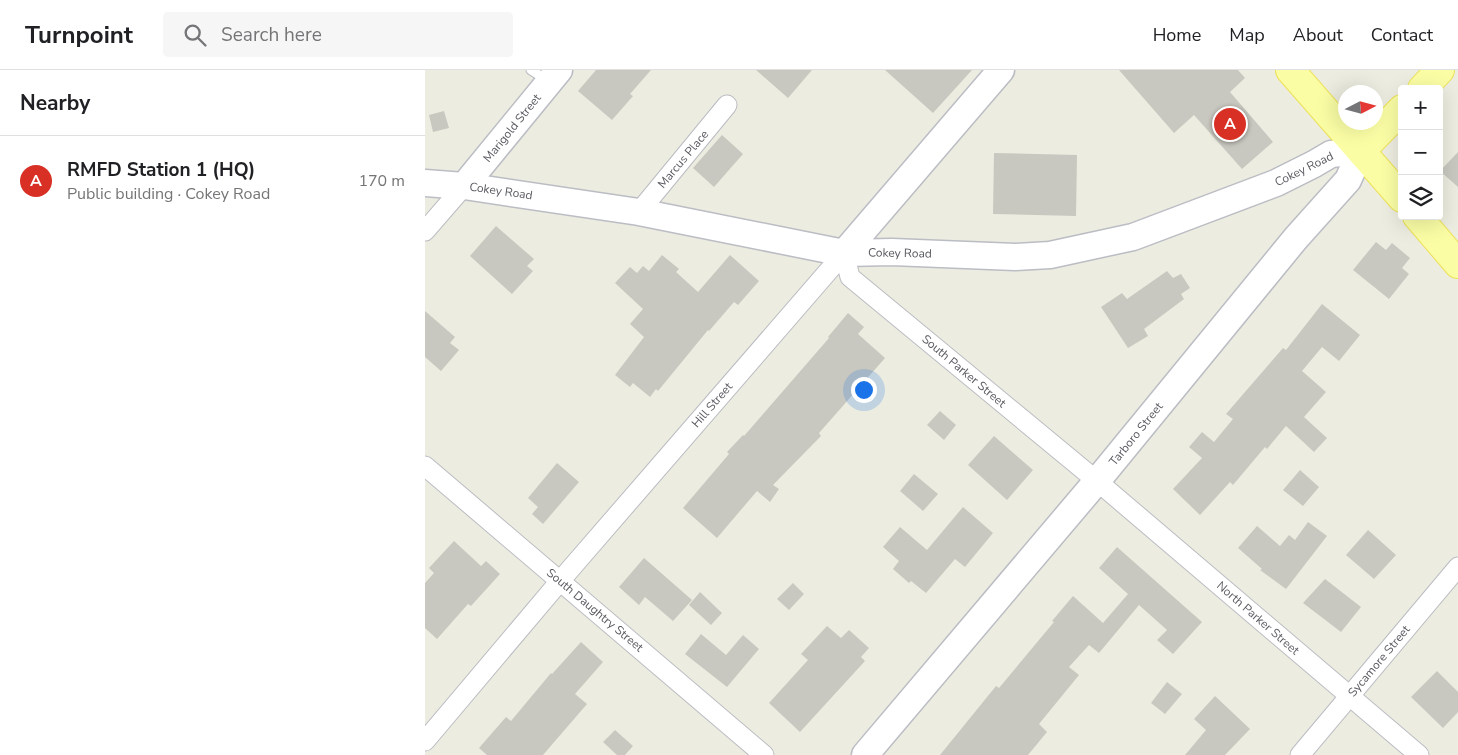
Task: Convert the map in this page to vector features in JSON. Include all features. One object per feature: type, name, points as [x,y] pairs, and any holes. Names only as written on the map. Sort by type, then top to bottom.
[{"type":"main road","points":[[1290,70],[1398,193]]},
{"type":"main road","points":[[1425,85],[1440,70]]},
{"type":"main road","name":"Tarboro Street","points":[[1361,151],[1398,113]]},
{"type":"main road","points":[[1420,220],[1458,264]]},
{"type":"street","name":"Hill Street","points":[[425,741],[560,581],[1001,70]]},
{"type":"street","name":"Marigold Street","points":[[425,231],[464,186],[547,74]]},
{"type":"street","name":"Marcus Place","points":[[639,212],[727,105]]},
{"type":"street","name":"Cokey Road","points":[[425,183],[464,186],[639,212],[844,252],[1015,257],[1050,255],[1133,238],[1276,183],[1331,154],[1361,151]]},
{"type":"street","name":"Tarboro Street","points":[[865,755],[1097,481],[1296,238],[1348,180],[1361,151]]},
{"type":"street","name":"South Parker Street","points":[[844,252],[850,277],[1097,481]]},
{"type":"street","name":"South Daughtry Street","points":[[425,466],[764,755]]},
{"type":"street","name":"North Parker Street","points":[[1097,481],[1419,755]]},
{"type":"street","name":"Sycamore Street","points":[[1300,755],[1458,567]]},
{"type":"building","points":[[596,70],[651,70],[630,94],[633,96],[612,120],[578,91]]},
{"type":"building","points":[[756,70],[812,70],[788,98]]},
{"type":"building","points":[[885,70],[972,70],[933,113]]},
{"type":"building","points":[[1119,70],[1238,70],[1245,78],[1230,92],[1273,142],[1242,169],[1194,115],[1174,133]]},
{"type":"building","points":[[444,111],[449,128],[433,132],[429,115]]},
{"type":"building","points":[[722,135],[743,154],[714,187],[693,168]]},
{"type":"building","points":[[1458,152],[1458,187],[1443,174],[1443,168]]},
{"type":"building","points":[[994,153],[1077,155],[1076,216],[993,214]]},
{"type":"building","points":[[496,226],[534,259],[527,266],[533,271],[512,294],[470,256]]},
{"type":"building","points":[[1376,242],[1386,250],[1392,243],[1410,258],[1402,268],[1409,274],[1389,299],[1353,270]]},
{"type":"building","points":[[662,255],[679,269],[676,272],[698,292],[730,255],[759,281],[738,305],[734,302],[708,330],[658,391],[656,389],[650,397],[633,383],[630,387],[615,375],[644,337],[630,324],[643,309],[615,283],[630,267],[637,273],[643,266],[649,271]]},
{"type":"building","points":[[1167,271],[1173,278],[1181,274],[1190,288],[1181,294],[1184,299],[1144,329],[1148,336],[1128,348],[1101,307],[1122,293],[1127,299]]},
{"type":"building","points":[[1322,304],[1360,335],[1339,361],[1322,347],[1302,371],[1326,392],[1304,417],[1327,438],[1314,452],[1286,426],[1267,449],[1265,447],[1233,485],[1230,482],[1200,515],[1173,489],[1202,458],[1189,447],[1202,432],[1214,442],[1233,419],[1226,414],[1283,348],[1286,350]]},
{"type":"building","points":[[425,311],[455,337],[450,343],[459,350],[441,371],[425,357]]},
{"type":"building","points":[[848,313],[864,327],[858,334],[885,358],[819,433],[821,436],[773,485],[779,489],[770,502],[757,491],[717,538],[683,508],[729,454],[727,452],[744,436],[829,338]]},
{"type":"building","points":[[940,411],[956,425],[944,440],[927,425]]},
{"type":"building","points":[[994,436],[1033,470],[1007,500],[968,465]]},
{"type":"building","points":[[557,463],[579,482],[543,524],[532,514],[538,507],[528,498]]},
{"type":"building","points":[[1300,470],[1319,487],[1303,506],[1283,490]]},
{"type":"building","points":[[914,474],[938,494],[923,511],[900,491]]},
{"type":"building","points":[[963,507],[993,533],[965,567],[955,559],[926,593],[911,581],[909,583],[893,569],[899,561],[883,547],[900,527],[927,550]]},
{"type":"building","points":[[1308,522],[1327,536],[1286,589],[1260,570],[1262,569],[1238,548],[1257,526],[1280,546],[1289,535],[1295,540]]},
{"type":"building","points":[[1368,530],[1396,555],[1374,579],[1346,555]]},
{"type":"building","points":[[454,541],[481,566],[486,561],[500,574],[471,606],[468,604],[437,639],[425,628],[425,583],[434,573],[429,568]]},
{"type":"building","points":[[1117,547],[1202,622],[1173,654],[1157,640],[1167,630],[1139,605],[1099,653],[1089,645],[1069,667],[1079,675],[1039,724],[1047,732],[1028,755],[940,755],[996,686],[999,688],[1073,596],[1103,623],[1128,594],[1099,568]]},
{"type":"building","points":[[644,558],[692,600],[673,621],[645,597],[639,605],[619,587]]},
{"type":"building","points":[[1325,579],[1361,607],[1341,632],[1303,603]]},
{"type":"building","points":[[793,583],[804,594],[789,610],[777,599]]},
{"type":"building","points":[[700,592],[722,613],[711,625],[689,605]]},
{"type":"building","points":[[827,626],[841,638],[849,630],[869,648],[861,657],[865,661],[800,732],[769,703],[808,660],[801,654]]},
{"type":"building","points":[[701,634],[726,655],[743,635],[759,649],[727,687],[685,654]]},
{"type":"building","points":[[581,642],[603,662],[575,694],[587,704],[543,755],[487,755],[479,748],[506,717],[511,721],[551,673]]},
{"type":"building","points":[[1437,671],[1458,692],[1458,712],[1443,728],[1411,697]]},
{"type":"building","points":[[1167,682],[1182,694],[1165,714],[1151,703]]},
{"type":"building","points":[[1215,696],[1250,729],[1225,755],[1185,755],[1206,730],[1194,719]]},
{"type":"building","points":[[615,730],[633,746],[625,755],[617,755],[603,742]]},
{"type":"place","name":"RMFD Station 1 (HQ)","points":[[1230,124]]}]
